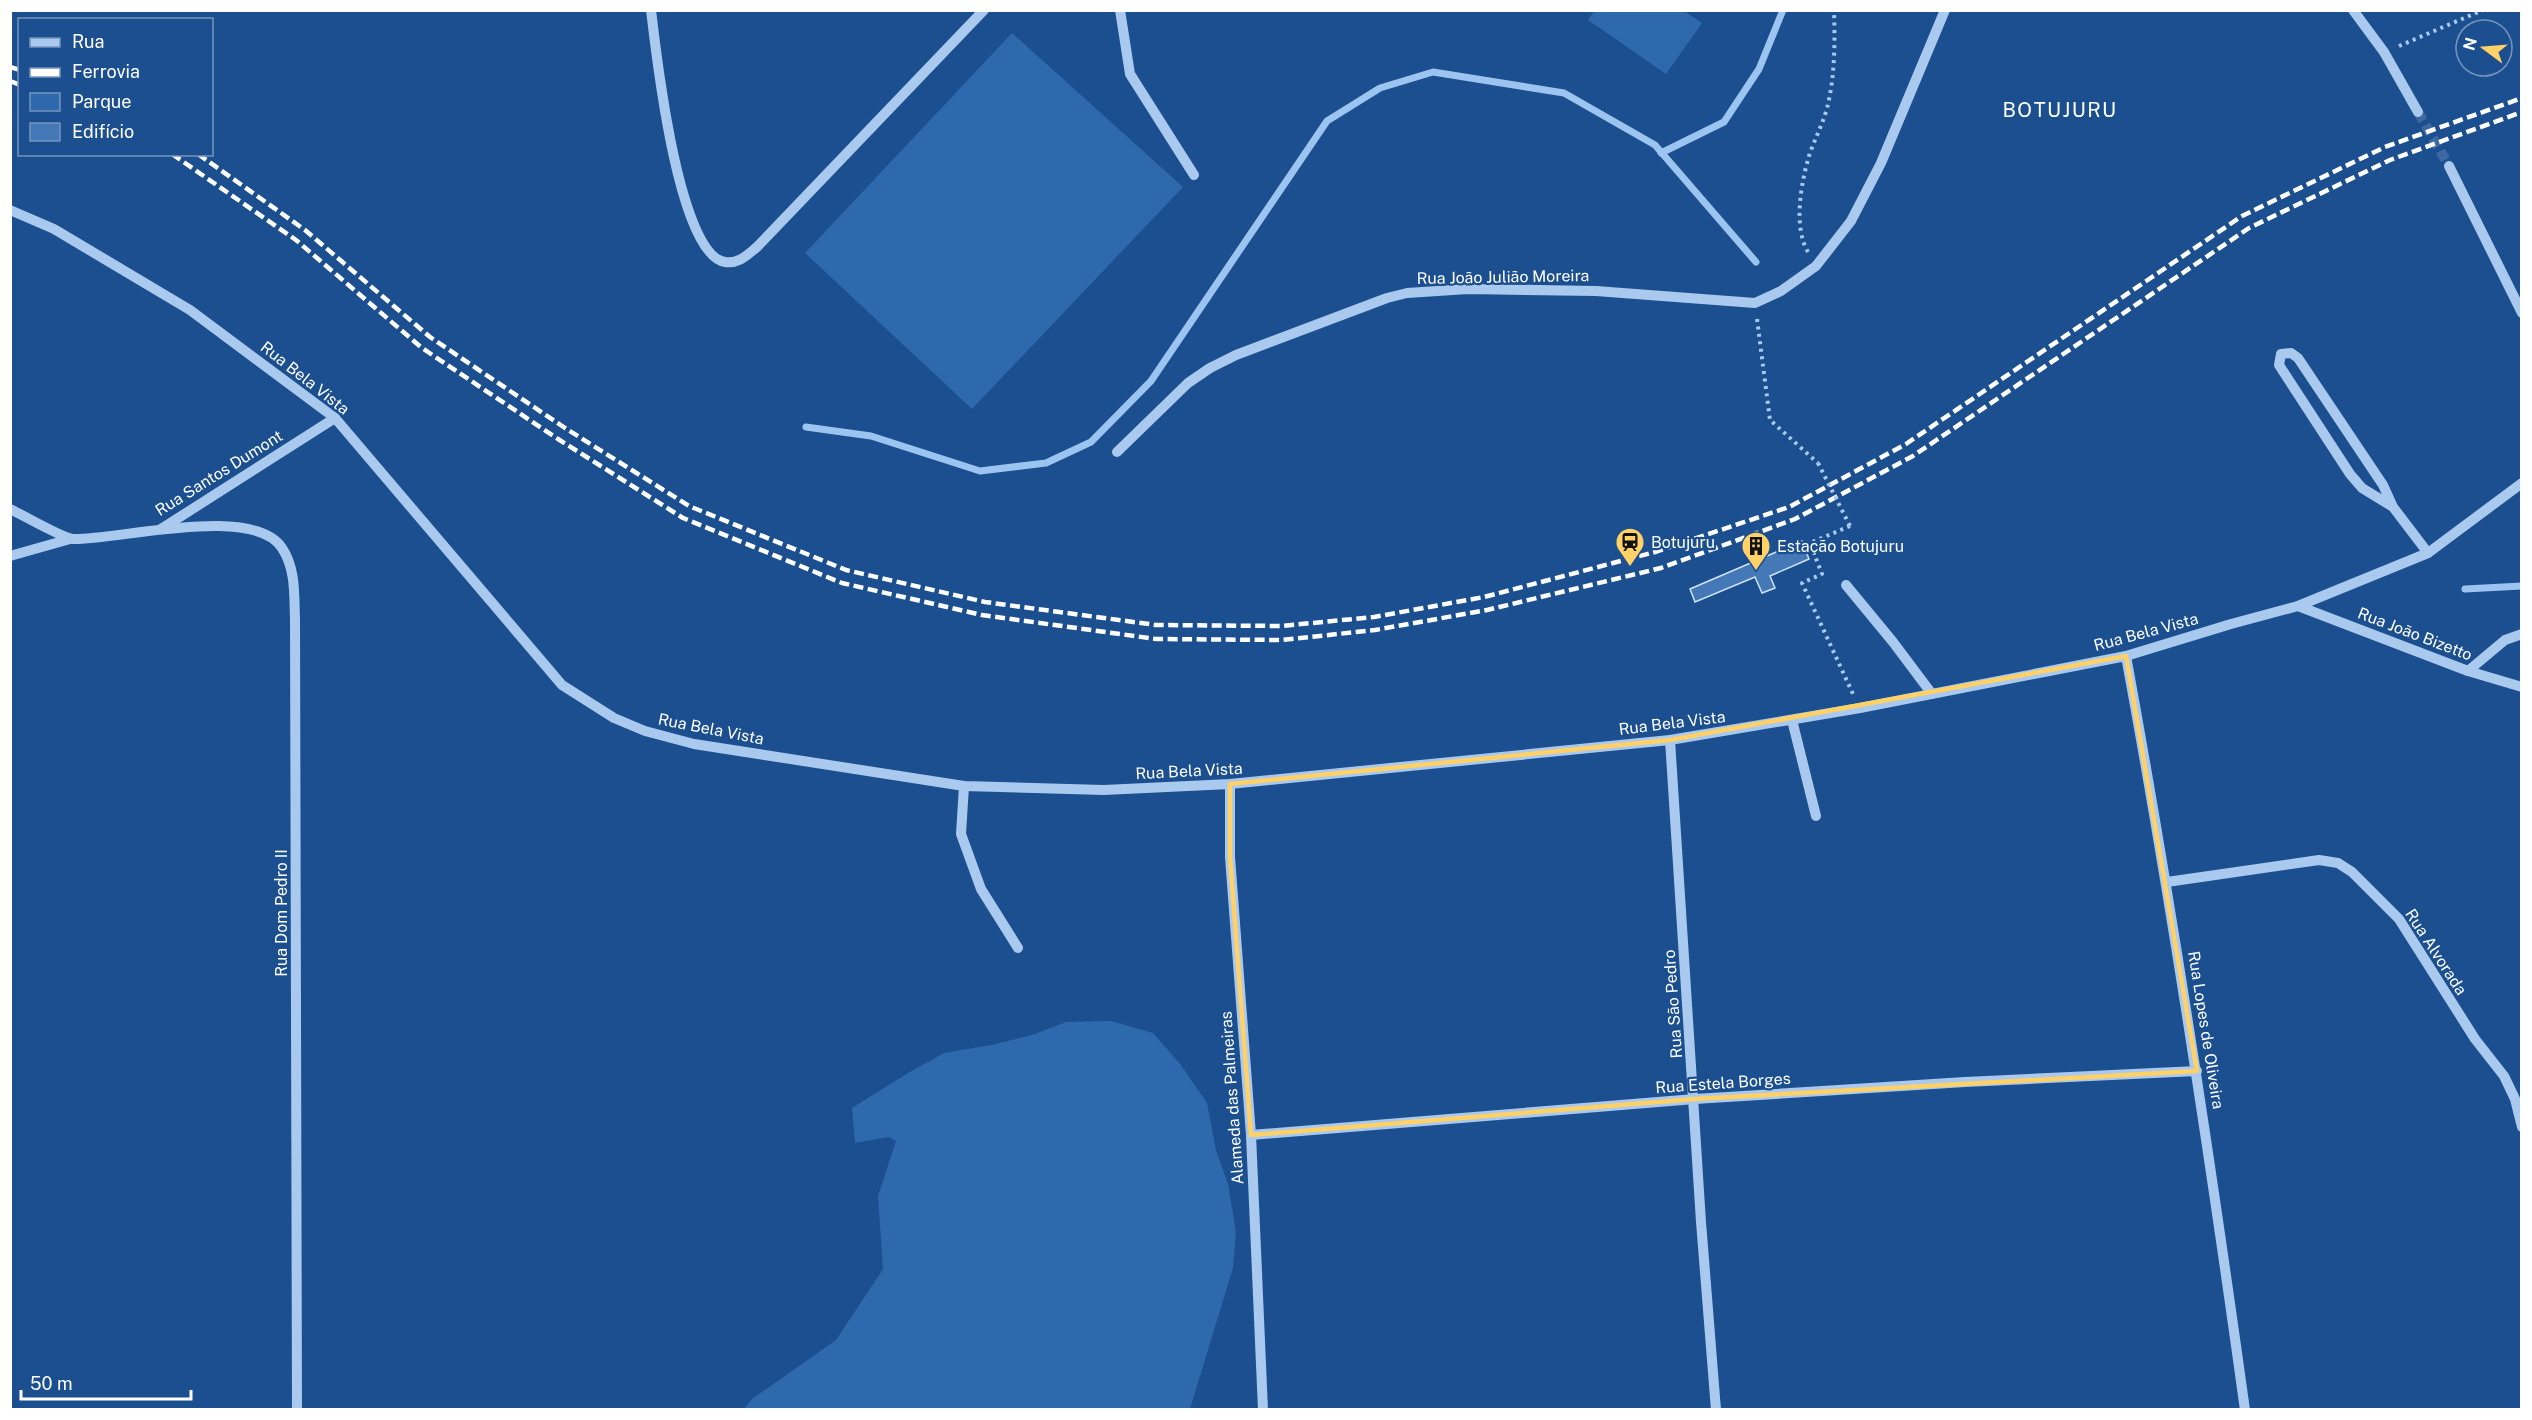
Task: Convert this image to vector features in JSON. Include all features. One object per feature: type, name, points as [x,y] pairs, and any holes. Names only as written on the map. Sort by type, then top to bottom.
[{"type":"street","points":[[651,10],[669,139],[677,174],[699,233],[711,255],[724,262],[739,261],[757,247],[984,10]]},
{"type":"street","points":[[1120,10],[1130,74],[1194,175]]},
{"type":"street","name":"Rua João Julião Moreira","points":[[1116,452],[1188,383],[1210,368],[1236,355],[1387,298],[1407,293],[1468,290],[1596,291],[1755,303],[1781,291],[1816,266],[1851,220],[1881,163],[1945,10]]},
{"type":"street","points":[[2353,10],[2384,52],[2418,112]]},
{"type":"street","points":[[2449,166],[2520,309]]},
{"type":"street","name":"Rua Bela Vista","points":[[10,210],[54,229],[190,310],[335,417],[562,685],[614,718],[645,731],[694,744],[964,786],[1104,790],[1230,784],[1670,740],[1932,694],[2126,656],[2298,606],[2428,554],[2522,483]]},
{"type":"street","points":[[2393,507],[2362,488],[2349,474],[2279,365],[2281,354],[2291,353],[2298,358],[2383,485],[2393,507],[2428,554]]},
{"type":"street","name":"Rua Santos Dumont","points":[[10,556],[70,539],[160,529],[335,417]]},
{"type":"street","points":[[10,509],[70,539]]},
{"type":"street","name":"Rua Dom Pedro II","points":[[160,529],[235,527],[260,530],[281,546],[292,570],[295,619],[297,1410]]},
{"type":"street","points":[[1846,585],[1932,694]]},
{"type":"street","name":"Rua João Bizetto","points":[[2298,606],[2468,671],[2522,687]]},
{"type":"street","points":[[2468,671],[2505,640],[2522,634]]},
{"type":"street","name":"Rua Lopes de Oliveira","points":[[2126,656],[2198,1071],[2245,1410]]},
{"type":"street","points":[[1792,720],[1816,816]]},
{"type":"street","name":"Rua São Pedro","points":[[1670,740],[1695,1099],[1701,1222],[1716,1410]]},
{"type":"street","name":"Alameda das Palmeiras","points":[[1230,784],[1230,857],[1251,1135],[1263,1410]]},
{"type":"street","points":[[964,786],[961,834],[981,889],[1018,948]]},
{"type":"street","name":"Rua Alvorada","points":[[2167,882],[2319,860],[2338,863],[2352,872],[2400,919],[2475,1039],[2504,1076],[2515,1099],[2522,1127]]},
{"type":"street","name":"Rua Estela Borges","points":[[1251,1135],[1695,1099],[1965,1082],[2198,1071]]},
{"type":"path","points":[[1816,266],[1806,248],[1801,232],[1800,210],[1809,157],[1830,95],[1834,10]]},
{"type":"path","points":[[2384,52],[2483,10]]},
{"type":"path","points":[[1755,303],[1770,420],[1818,463],[1850,526],[1810,543],[1822,574],[1802,583],[1860,708]]},
{"type":"highlighted area","points":[[2126,656],[2197,1071],[1695,1099],[1251,1135],[1230,857],[1230,784],[1670,740]]},
{"type":"green space","points":[[1594,11],[1684,11],[1702,23],[1666,74],[1588,20]]},
{"type":"green space","points":[[1012,33],[1183,187],[972,409],[805,253]]},
{"type":"green space","points":[[1111,1021],[1153,1033],[1181,1065],[1207,1103],[1216,1150],[1228,1184],[1236,1232],[1233,1268],[1190,1409],[744,1409],[752,1399],[836,1340],[883,1269],[878,1196],[896,1141],[889,1137],[855,1143],[852,1108],[944,1053],[1032,1035],[1066,1022]]},
{"type":"building","name":"Estação Botujuru","points":[[1802,541],[1809,559],[1770,576],[1775,588],[1762,593],[1755,577],[1695,602],[1690,589]]},
{"type":"waterway","points":[[1661,153],[1724,122],[1759,69],[1783,10]]},
{"type":"waterway","points":[[806,427],[871,436],[980,471],[1046,463],[1091,442],[1151,381],[1327,121],[1380,88],[1433,72],[1564,93],[1655,145],[1756,262]]},
{"type":"waterway","points":[[2465,589],[2522,586]]},
{"type":"tunnel","points":[[2418,112],[2449,166]]},
{"type":"railway","points":[[10,67],[18,69]]},
{"type":"railway","points":[[10,81],[18,84]]},
{"type":"railway","points":[[201,156],[305,230],[430,337],[565,428],[689,506],[846,570],[985,602],[1156,625],[1281,626],[1374,617],[1484,597],[1655,552],[1789,507],[1906,444],[2242,216],[2385,147],[2522,98]]},
{"type":"railway","points":[[175,156],[296,240],[422,348],[558,439],[683,518],[842,583],[982,615],[1156,639],[1282,640],[1375,630],[1487,610],[1661,568],[1795,519],[1913,456],[2249,228],[2390,160],[2522,112]]},
{"type":"place","name":"Botujuru","points":[[1630,568]]},
{"type":"place","name":"Estação Botujuru","points":[[1756,572]]},
{"type":"district","name":"BOTUJURU","points":[[2060,110]]}]
